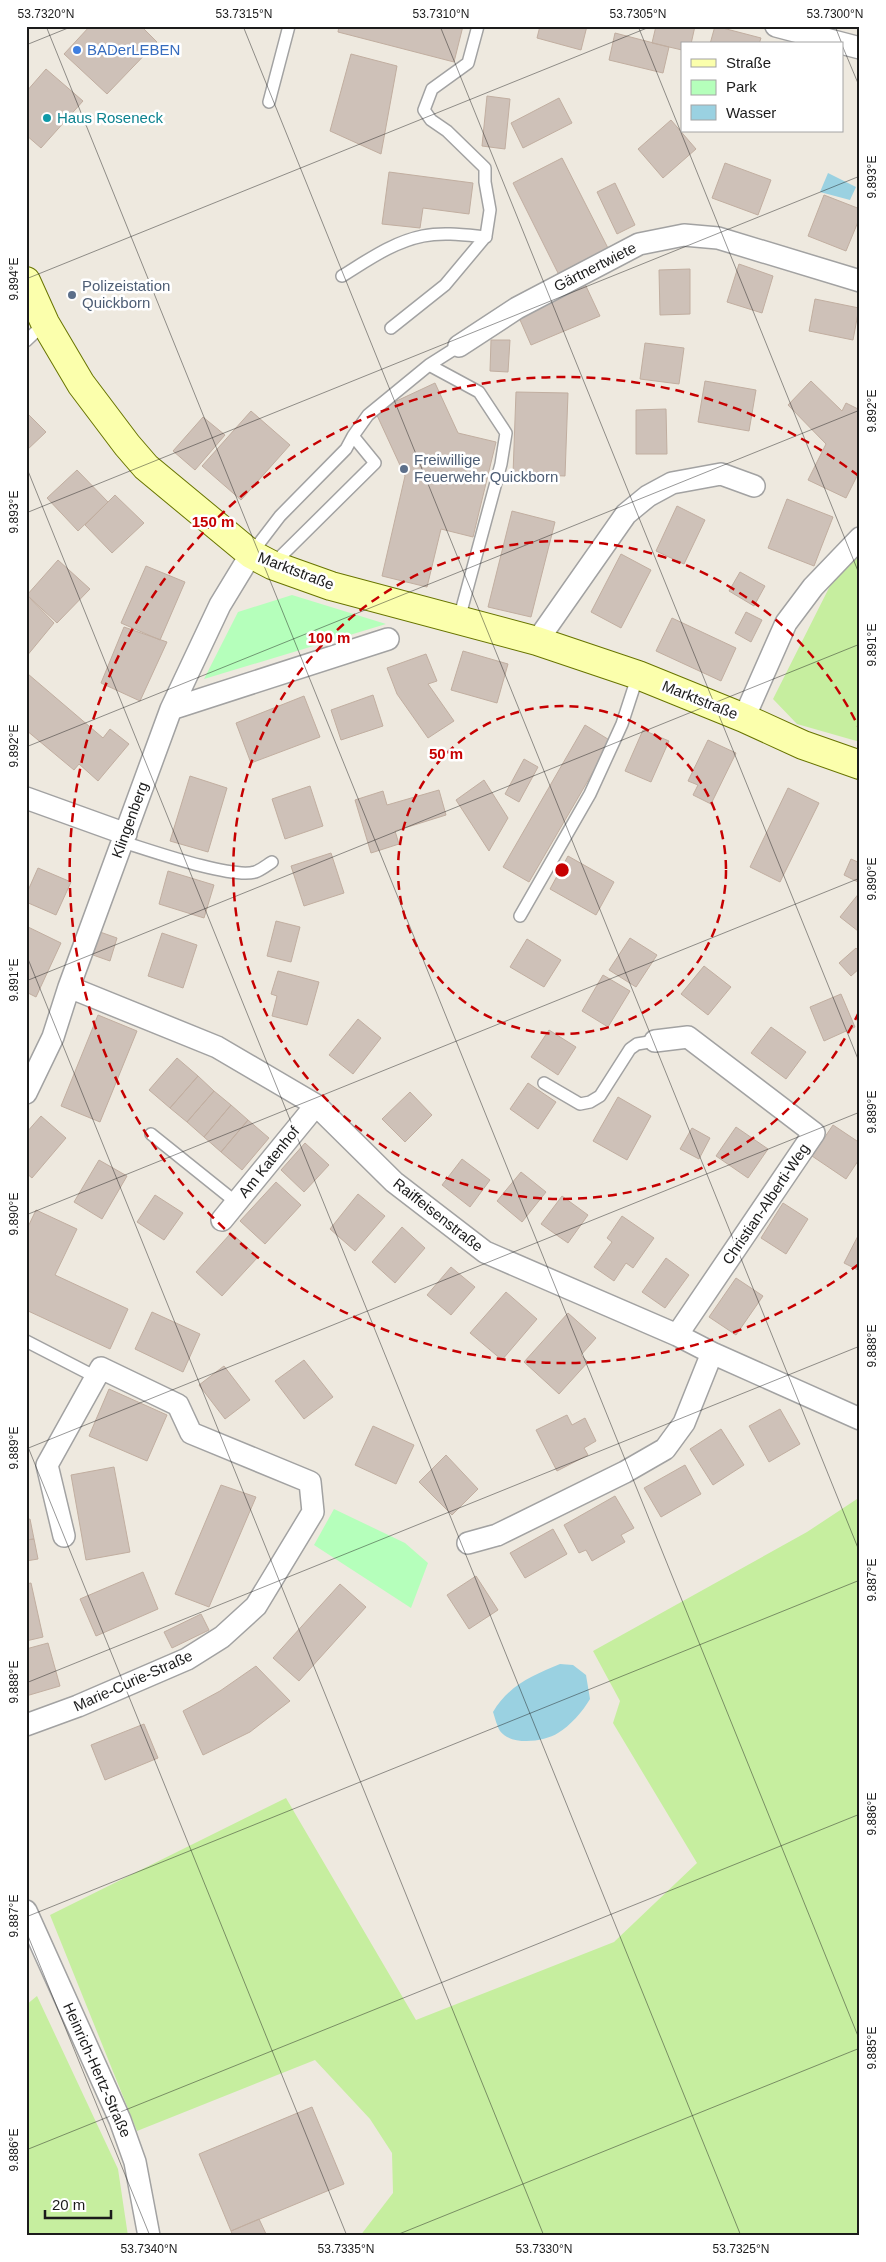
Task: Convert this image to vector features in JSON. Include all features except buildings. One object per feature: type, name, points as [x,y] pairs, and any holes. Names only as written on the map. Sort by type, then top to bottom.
[{"type":"main road","name":"Marktstraße","points":[[26,281],[35,320],[127,445],[146,467],[261,559],[331,586],[537,641],[638,676],[744,718],[803,745],[860,765]]},
{"type":"street","points":[[776,26],[813,31],[843,42]]},
{"type":"street","points":[[844,42],[860,48]]},
{"type":"street","name":"Gärtnertwiete","points":[[459,346],[517,308],[639,244],[684,235],[718,238],[860,281]]},
{"type":"street","points":[[537,641],[626,514],[648,496],[672,483],[722,474],[754,486]]},
{"type":"street","points":[[744,718],[786,624],[813,587],[860,538]]},
{"type":"street","name":"Klingenberg","points":[[26,1093],[53,1037],[69,987],[171,709],[220,605],[261,559]]},
{"type":"street","points":[[171,709],[388,639]]},
{"type":"street","points":[[26,798],[124,838]]},
{"type":"street","name":"Raiffeisenstraße","points":[[69,987],[217,1046],[316,1104],[394,1182],[485,1252],[678,1335],[712,1353],[860,1419]]},
{"type":"street","name":"Christian-Alberti-Weg","points":[[655,1041],[688,1037],[814,1133],[678,1335]]},
{"type":"street","name":"Am Katenhof","points":[[222,1220],[316,1104]]},
{"type":"street","points":[[468,1543],[497,1535],[626,1472],[665,1449],[684,1423],[712,1353]]},
{"type":"street","name":"Marie-Curie-Straße","points":[[26,1725],[78,1706],[187,1659],[222,1637],[256,1606],[312,1512],[310,1482],[191,1433],[178,1405],[101,1368],[47,1465],[64,1536]]},
{"type":"street","name":"Heinrich-Hertz-Straße","points":[[26,1911],[120,2120],[135,2162],[149,2236]]},
{"type":"lane","points":[[269,102],[289,26]]},
{"type":"lane","points":[[391,328],[445,285],[486,236],[490,210],[485,182],[485,168],[447,131],[431,120],[424,110],[432,89],[468,63],[478,26]]},
{"type":"lane","points":[[342,276],[386,249],[424,236],[447,234],[486,236]]},
{"type":"lane","points":[[261,559],[280,516],[346,449],[368,415],[429,365],[459,346]]},
{"type":"lane","points":[[429,365],[479,392],[506,433],[501,464],[459,619]]},
{"type":"lane","points":[[261,559],[375,464],[353,436]]},
{"type":"lane","points":[[520,916],[590,794],[622,724],[638,676]]},
{"type":"lane","points":[[124,838],[195,864],[236,873],[255,872],[272,862]]},
{"type":"lane","points":[[544,1083],[580,1104],[590,1102],[600,1096],[630,1049],[637,1044],[655,1041]]},
{"type":"lane","points":[[151,1134],[237,1202]]},
{"type":"lane","points":[[26,1341],[90,1374]]},
{"type":"green space","points":[[860,551],[860,742],[797,724],[773,699],[839,568]]},
{"type":"green space","points":[[292,595],[386,624],[204,679],[238,612]]},
{"type":"green space","points":[[860,1497],[860,2236],[360,2236],[393,2193],[392,2153],[370,2119],[315,2060],[137,2131],[50,1915],[286,1798],[416,2020],[614,1942],[697,1863],[613,1723],[620,1701],[593,1651],[807,1532]]},
{"type":"green space","points":[[334,1509],[405,1543],[428,1563],[411,1608],[314,1545]]},
{"type":"green space","points":[[37,1996],[118,2169],[128,2236],[26,2236],[26,2005]]},
{"type":"water","points":[[828,173],[856,187],[850,200],[820,192]]},
{"type":"water","points":[[560,1664],[573,1665],[586,1675],[590,1699],[584,1708],[567,1726],[545,1739],[519,1741],[505,1736],[499,1729],[493,1712],[499,1703],[522,1682]]},
{"type":"place","name":"BADerLEBEN","points":[[77,50]]},
{"type":"place","name":"Haus Roseneck","points":[[47,118]]},
{"type":"place","name":"Polizeistation Quickborn","points":[[72,295]]},
{"type":"place","name":"Freiwillige Feuerwehr Quickborn","points":[[404,469]]}]
